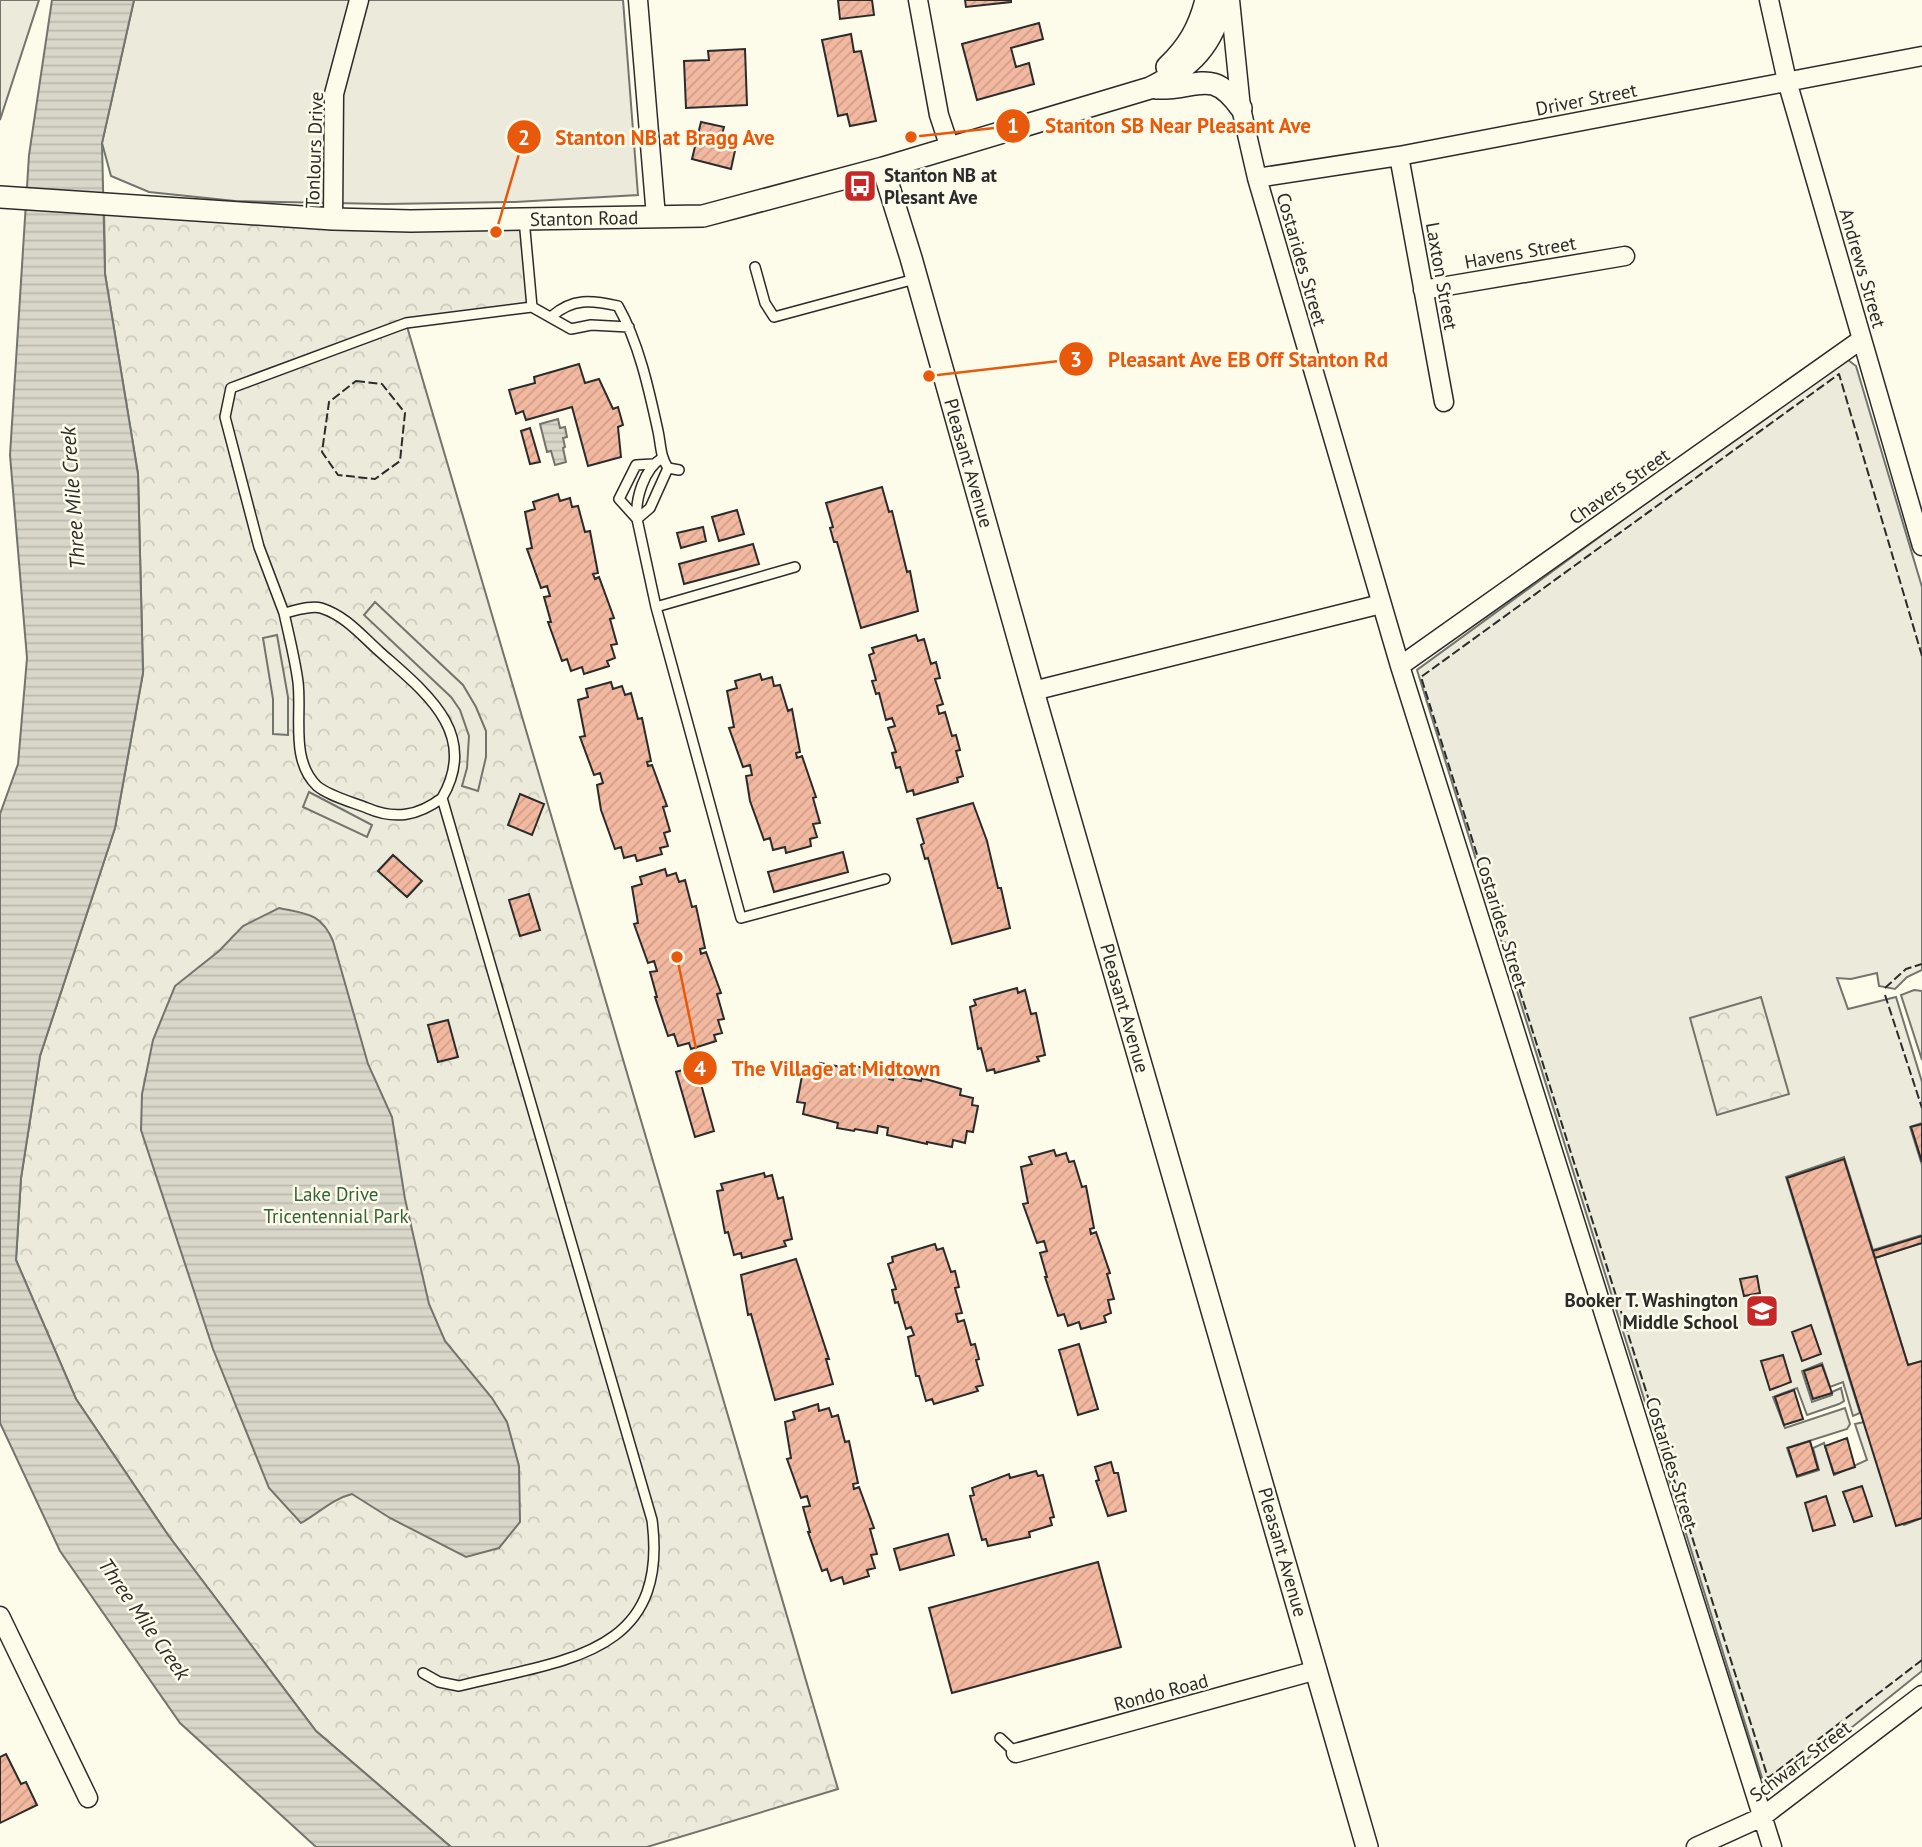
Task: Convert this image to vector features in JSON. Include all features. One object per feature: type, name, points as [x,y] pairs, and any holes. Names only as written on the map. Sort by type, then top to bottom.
[{"type":"street","name":"Tonlours Drive","points":[[333,219],[334,94],[359,0]]},
{"type":"street","points":[[638,0],[656,217]]},
{"type":"street","points":[[918,0],[939,115],[950,148]]},
{"type":"street","points":[[1150,88],[1164,69],[1184,51],[1200,22],[1206,0]]},
{"type":"street","name":"Stanton Road","points":[[0,197],[333,219],[702,216],[883,168],[1150,88],[1187,67],[1207,46],[1218,23],[1223,0]]},
{"type":"street","name":"Costarides Street","points":[[1230,0],[1241,108],[1257,178],[1381,604],[1772,1847]]},
{"type":"street","name":"Andrews Street","points":[[1769,0],[1787,81],[1922,547]]},
{"type":"street","name":"Driver Street","points":[[1257,178],[1399,156],[1922,56]]},
{"type":"street","name":"Stanton Road","points":[[1150,88],[1174,89],[1215,82],[1223,87],[1241,108]]},
{"type":"street","name":"Laxton Street","points":[[1399,156],[1444,402]]},
{"type":"street","name":"Pleasant Avenue","points":[[883,168],[1367,1847]]},
{"type":"street","name":"Havens Street","points":[[1423,290],[1625,256]]},
{"type":"street","name":"Chavers Street","points":[[1400,666],[1862,339]]},
{"type":"street","points":[[1033,691],[1381,604]]},
{"type":"street","points":[[0,1616],[88,1798]]},
{"type":"street","name":"Rondo Road","points":[[1016,1754],[1317,1670]]},
{"type":"street","name":"Schwarz Street","points":[[1696,1847],[1762,1816],[1922,1695]]},
{"type":"lane","points":[[524,219],[532,307]]},
{"type":"lane","points":[[755,267],[765,303],[775,317],[917,279]]},
{"type":"lane","points":[[552,316],[568,303],[594,300],[618,306],[629,327],[659,434],[657,461],[636,506],[637,519],[656,607],[741,918],[885,879]]},
{"type":"lane","points":[[284,613],[318,607],[349,621],[445,715],[455,751],[453,779],[442,798],[425,811],[405,815],[375,811],[319,788],[307,773],[300,751],[298,682],[284,613],[259,547],[225,416],[231,388],[406,323],[532,307],[571,329],[591,325],[629,327]]},
{"type":"lane","points":[[637,519],[619,499],[636,465],[657,461],[668,468],[679,470]]},
{"type":"lane","points":[[637,519],[650,508],[668,468]]},
{"type":"lane","points":[[656,607],[795,567]]},
{"type":"lane","points":[[423,1673],[439,1682],[459,1686],[582,1654],[607,1642],[628,1624],[647,1600],[655,1569],[656,1545],[652,1520],[442,798]]},
{"type":"lane","points":[[1000,1738],[1016,1754]]},
{"type":"green space","points":[[0,0],[39,0],[0,120]]},
{"type":"green space","points":[[134,0],[623,0],[638,195],[515,202],[386,204],[235,201],[149,192],[111,176],[102,143]]},
{"type":"green space","name":"Lake Drive Tricentennial Park","points":[[104,205],[524,219],[532,307],[406,323],[838,1789],[647,1847],[451,1847],[316,1731],[168,1535],[76,1399],[16,1260],[21,1178],[40,1056],[115,828],[143,673],[138,474],[105,274]]},
{"type":"green space","name":"Booker T. Washington Middle School","points":[[1842,360],[1848,360],[1856,366],[1922,587],[1922,970],[1907,977],[1895,989],[1879,986],[1877,973],[1851,979],[1837,978],[1848,1009],[1896,997],[1922,1082],[1922,1123],[1910,1127],[1922,1165],[1922,1235],[1873,1250],[1844,1157],[1786,1177],[1860,1413],[1853,1416],[1843,1382],[1830,1387],[1822,1363],[1802,1371],[1812,1402],[1832,1395],[1832,1392],[1841,1388],[1844,1401],[1807,1415],[1797,1388],[1773,1397],[1785,1428],[1845,1408],[1850,1424],[1847,1429],[1787,1448],[1797,1477],[1819,1470],[1813,1448],[1824,1443],[1834,1475],[1867,1460],[1855,1424],[1864,1422],[1904,1525],[1922,1518],[1922,1671],[1851,1728],[1768,1786],[1763,1781],[1417,670]]},
{"type":"green space","points":[[1761,997],[1789,1094],[1717,1115],[1690,1018]]},
{"type":"green space","points":[[1922,1243],[1922,1361],[1908,1365],[1875,1258]]},
{"type":"shaded area","points":[[375,602],[463,685],[476,707],[486,731],[486,757],[478,791],[462,786],[467,768],[469,736],[460,710],[451,697],[364,615]]},
{"type":"shaded area","points":[[277,635],[288,697],[288,735],[273,734],[273,699],[263,638]]},
{"type":"shaded area","points":[[309,792],[372,825],[367,837],[303,807]]},
{"type":"shaded area","points":[[1914,990],[1922,991],[1922,1060],[1901,995]]},
{"type":"water","name":"Three Mile Creek","points":[[52,0],[134,0],[102,143],[105,274],[138,474],[143,673],[115,828],[40,1056],[21,1178],[16,1260],[76,1399],[168,1535],[316,1731],[451,1847],[316,1847],[180,1723],[60,1551],[0,1423],[0,814],[18,764],[27,658],[10,455],[29,155]]},
{"type":"water","points":[[558,419],[560,428],[565,427],[567,437],[563,438],[566,462],[555,465],[551,451],[547,452],[540,424]]},
{"type":"water","points":[[279,908],[312,916],[323,925],[333,941],[368,1064],[392,1117],[405,1199],[429,1304],[445,1341],[492,1398],[507,1422],[519,1466],[520,1522],[499,1548],[466,1557],[390,1518],[352,1494],[301,1523],[269,1488],[213,1349],[141,1130],[142,1094],[153,1040],[175,986],[219,951],[243,926]]},
{"type":"building","points":[[838,0],[872,0],[874,15],[840,19]]},
{"type":"building","points":[[965,0],[1011,0],[1011,2],[966,7]]},
{"type":"building","points":[[1039,23],[1043,39],[1011,48],[1016,67],[1029,63],[1034,84],[977,100],[962,44]]},
{"type":"building","points":[[851,34],[854,52],[861,51],[876,121],[850,126],[847,114],[838,116],[822,40]]},
{"type":"building","points":[[745,49],[747,105],[686,108],[684,61],[709,60],[708,51]]},
{"type":"building","points":[[701,122],[724,127],[720,142],[736,146],[731,169],[692,159]]},
{"type":"building","points":[[579,364],[585,383],[599,379],[613,409],[618,407],[623,425],[618,427],[621,457],[588,466],[572,407],[526,420],[523,411],[516,414],[509,390],[535,383],[534,377]]},
{"type":"building","points":[[530,428],[540,462],[530,464],[521,431]]},
{"type":"building","points":[[882,487],[889,512],[892,511],[907,572],[910,571],[918,611],[861,628],[837,542],[834,542],[830,528],[833,527],[826,503]]},
{"type":"building","points":[[558,494],[560,501],[570,498],[572,507],[578,506],[585,532],[590,531],[598,573],[593,574],[595,579],[599,577],[614,618],[610,619],[617,644],[611,645],[615,658],[607,661],[609,666],[584,674],[582,667],[571,671],[567,659],[562,661],[548,622],[551,622],[544,597],[550,596],[547,586],[541,588],[527,549],[532,548],[525,512],[535,509],[533,502]]},
{"type":"building","points":[[737,510],[744,534],[719,541],[712,517]]},
{"type":"building","points":[[703,527],[706,541],[681,548],[677,533]]},
{"type":"building","points":[[753,544],[759,564],[684,584],[679,564]]},
{"type":"building","points":[[916,635],[918,641],[924,639],[931,664],[936,662],[940,678],[935,679],[943,704],[937,706],[939,714],[945,712],[952,736],[956,735],[960,750],[956,751],[963,776],[957,778],[958,782],[914,795],[913,790],[907,792],[900,767],[896,768],[892,753],[896,752],[888,728],[895,726],[892,718],[886,720],[879,693],[876,694],[872,681],[876,680],[869,655],[874,653],[872,648]]},
{"type":"building","points":[[760,674],[762,680],[772,677],[774,686],[780,685],[788,711],[792,709],[800,752],[796,753],[797,758],[802,756],[816,797],[813,798],[820,823],[813,824],[817,837],[810,839],[811,846],[786,853],[785,847],[773,850],[770,838],[764,840],[750,801],[746,776],[752,775],[750,765],[743,767],[729,728],[734,727],[727,691],[737,688],[735,681]]},
{"type":"building","points":[[611,682],[613,689],[622,686],[625,695],[631,693],[638,719],[642,718],[651,761],[647,762],[648,766],[652,765],[667,806],[663,807],[670,831],[664,833],[668,846],[660,848],[662,854],[637,861],[635,855],[624,858],[621,847],[615,849],[601,810],[597,785],[603,783],[600,773],[594,775],[580,737],[585,736],[578,700],[588,697],[586,689]]},
{"type":"building","points":[[520,794],[544,804],[532,835],[508,825]]},
{"type":"building","points":[[973,803],[987,841],[998,888],[1001,888],[1010,928],[952,944],[928,858],[925,859],[921,845],[924,843],[917,819]]},
{"type":"building","points":[[843,852],[848,872],[774,892],[768,872]]},
{"type":"building","points":[[393,855],[422,881],[407,897],[378,871]]},
{"type":"building","points":[[665,869],[667,876],[676,873],[679,882],[685,880],[692,907],[696,906],[705,948],[700,949],[701,954],[706,952],[721,993],[717,994],[724,1019],[718,1020],[722,1033],[714,1035],[716,1041],[691,1049],[689,1043],[678,1046],[674,1034],[668,1036],[650,972],[657,971],[654,961],[648,963],[634,924],[638,923],[632,887],[642,884],[640,877]]},
{"type":"building","points":[[529,894],[540,930],[520,936],[509,900]]},
{"type":"building","points":[[1017,988],[1018,993],[1025,990],[1031,1014],[1036,1013],[1045,1055],[1037,1057],[1039,1061],[995,1073],[994,1069],[987,1071],[981,1048],[978,1049],[970,1007],[976,1005],[974,1000]]},
{"type":"building","points":[[448,1020],[458,1057],[438,1062],[428,1025]]},
{"type":"building","points":[[820,1063],[847,1068],[848,1064],[890,1075],[889,1079],[893,1080],[894,1076],[921,1081],[922,1078],[961,1089],[960,1095],[973,1098],[972,1105],[978,1106],[973,1132],[967,1131],[965,1143],[953,1140],[952,1147],[887,1135],[888,1128],[878,1126],[877,1133],[837,1128],[838,1123],[803,1114],[805,1103],[797,1102],[802,1076],[808,1077],[810,1067],[819,1069]]},
{"type":"building","points":[[696,1066],[714,1131],[695,1137],[676,1072]]},
{"type":"building","points":[[1922,1124],[1922,1162],[1911,1127]]},
{"type":"building","points":[[1054,1150],[1056,1156],[1066,1153],[1069,1162],[1074,1161],[1082,1187],[1086,1186],[1094,1228],[1090,1229],[1091,1234],[1096,1232],[1110,1273],[1107,1274],[1114,1299],[1108,1300],[1111,1313],[1104,1316],[1106,1322],[1081,1329],[1079,1322],[1068,1326],[1064,1314],[1058,1316],[1040,1253],[1047,1251],[1044,1241],[1037,1243],[1023,1204],[1028,1203],[1021,1167],[1032,1164],[1029,1157]]},
{"type":"building","points":[[1844,1159],[1908,1365],[1922,1361],[1922,1518],[1896,1526],[1787,1178]]},
{"type":"building","points":[[764,1173],[765,1177],[772,1175],[778,1199],[783,1197],[792,1239],[784,1241],[786,1246],[742,1258],[741,1253],[734,1255],[728,1232],[725,1233],[717,1191],[723,1190],[721,1184]]},
{"type":"building","points":[[1922,1236],[1922,1243],[1875,1258],[1873,1251]]},
{"type":"building","points":[[935,1244],[937,1250],[943,1248],[951,1272],[955,1271],[959,1287],[955,1288],[962,1313],[956,1314],[958,1322],[964,1320],[971,1345],[975,1344],[983,1385],[976,1387],[978,1391],[934,1404],[932,1399],[926,1401],[919,1376],[916,1376],[908,1337],[914,1335],[911,1327],[906,1329],[898,1302],[895,1303],[892,1290],[896,1289],[888,1264],[893,1262],[892,1257]]},
{"type":"building","points":[[796,1259],[829,1359],[826,1359],[833,1384],[775,1400],[751,1314],[748,1315],[741,1275]]},
{"type":"building","points":[[1757,1276],[1760,1293],[1744,1296],[1740,1279]]},
{"type":"building","name":"Booker T. Washington Middle School","points":[[1811,1325],[1821,1354],[1802,1361],[1792,1332]]},
{"type":"building","points":[[1079,1344],[1098,1409],[1078,1415],[1059,1350]]},
{"type":"building","name":"Booker T. Washington Middle School","points":[[1783,1355],[1791,1382],[1770,1390],[1761,1361]]},
{"type":"building","points":[[1822,1365],[1832,1393],[1813,1399],[1804,1371]]},
{"type":"building","points":[[1794,1390],[1803,1419],[1784,1425],[1775,1397]]},
{"type":"building","points":[[818,1404],[819,1411],[829,1408],[832,1417],[838,1415],[845,1442],[849,1441],[858,1483],[853,1484],[854,1489],[859,1487],[874,1528],[870,1529],[877,1554],[871,1555],[875,1568],[867,1570],[869,1576],[844,1584],[842,1577],[831,1581],[827,1569],[822,1571],[808,1532],[803,1507],[810,1506],[807,1496],[801,1498],[787,1459],[791,1458],[785,1422],[795,1419],[793,1412]]},
{"type":"building","points":[[1847,1438],[1855,1467],[1834,1474],[1825,1446]]},
{"type":"building","points":[[1810,1441],[1818,1469],[1797,1476],[1788,1448]]},
{"type":"building","points":[[1111,1462],[1114,1473],[1118,1473],[1126,1511],[1108,1516],[1096,1481],[1099,1480],[1095,1467]]},
{"type":"building","points":[[1036,1471],[1038,1476],[1043,1475],[1054,1517],[1050,1518],[1052,1525],[1029,1532],[1030,1537],[988,1546],[986,1539],[982,1540],[970,1496],[974,1495],[972,1488],[1009,1474],[1010,1478]]},
{"type":"building","points":[[1862,1486],[1872,1516],[1854,1522],[1843,1492]]},
{"type":"building","points":[[1826,1496],[1835,1525],[1813,1531],[1805,1503]]},
{"type":"building","points":[[948,1534],[954,1555],[900,1570],[894,1549]]},
{"type":"building","points":[[1098,1562],[1121,1647],[952,1693],[929,1608]]},
{"type":"building","points":[[6,1754],[21,1784],[26,1782],[37,1805],[0,1823],[0,1757]]},
{"type":"fence","points":[[1922,656],[1839,374],[1421,677],[1768,1778],[1922,1660]]},
{"type":"fence","points":[[356,381],[382,384],[405,413],[400,461],[375,479],[338,475],[322,452],[329,402],[356,381]]},
{"type":"fence","points":[[1885,988],[1906,969],[1922,964]]},
{"type":"fence","points":[[1885,995],[1922,1108]]},
{"type":"place","name":"Stanton SB Near Pleasant Ave","points":[[911,137]]},
{"type":"place","name":"Stanton NB at Plesant Ave","points":[[860,186]]},
{"type":"place","name":"Stanton NB at Bragg Ave","points":[[496,232]]},
{"type":"place","name":"Pleasant Ave EB Off Stanton Rd","points":[[929,376]]},
{"type":"place","name":"The Village at Midtown","points":[[677,957]]},
{"type":"place","name":"Booker T. Washington Middle School","points":[[1762,1311]]}]
